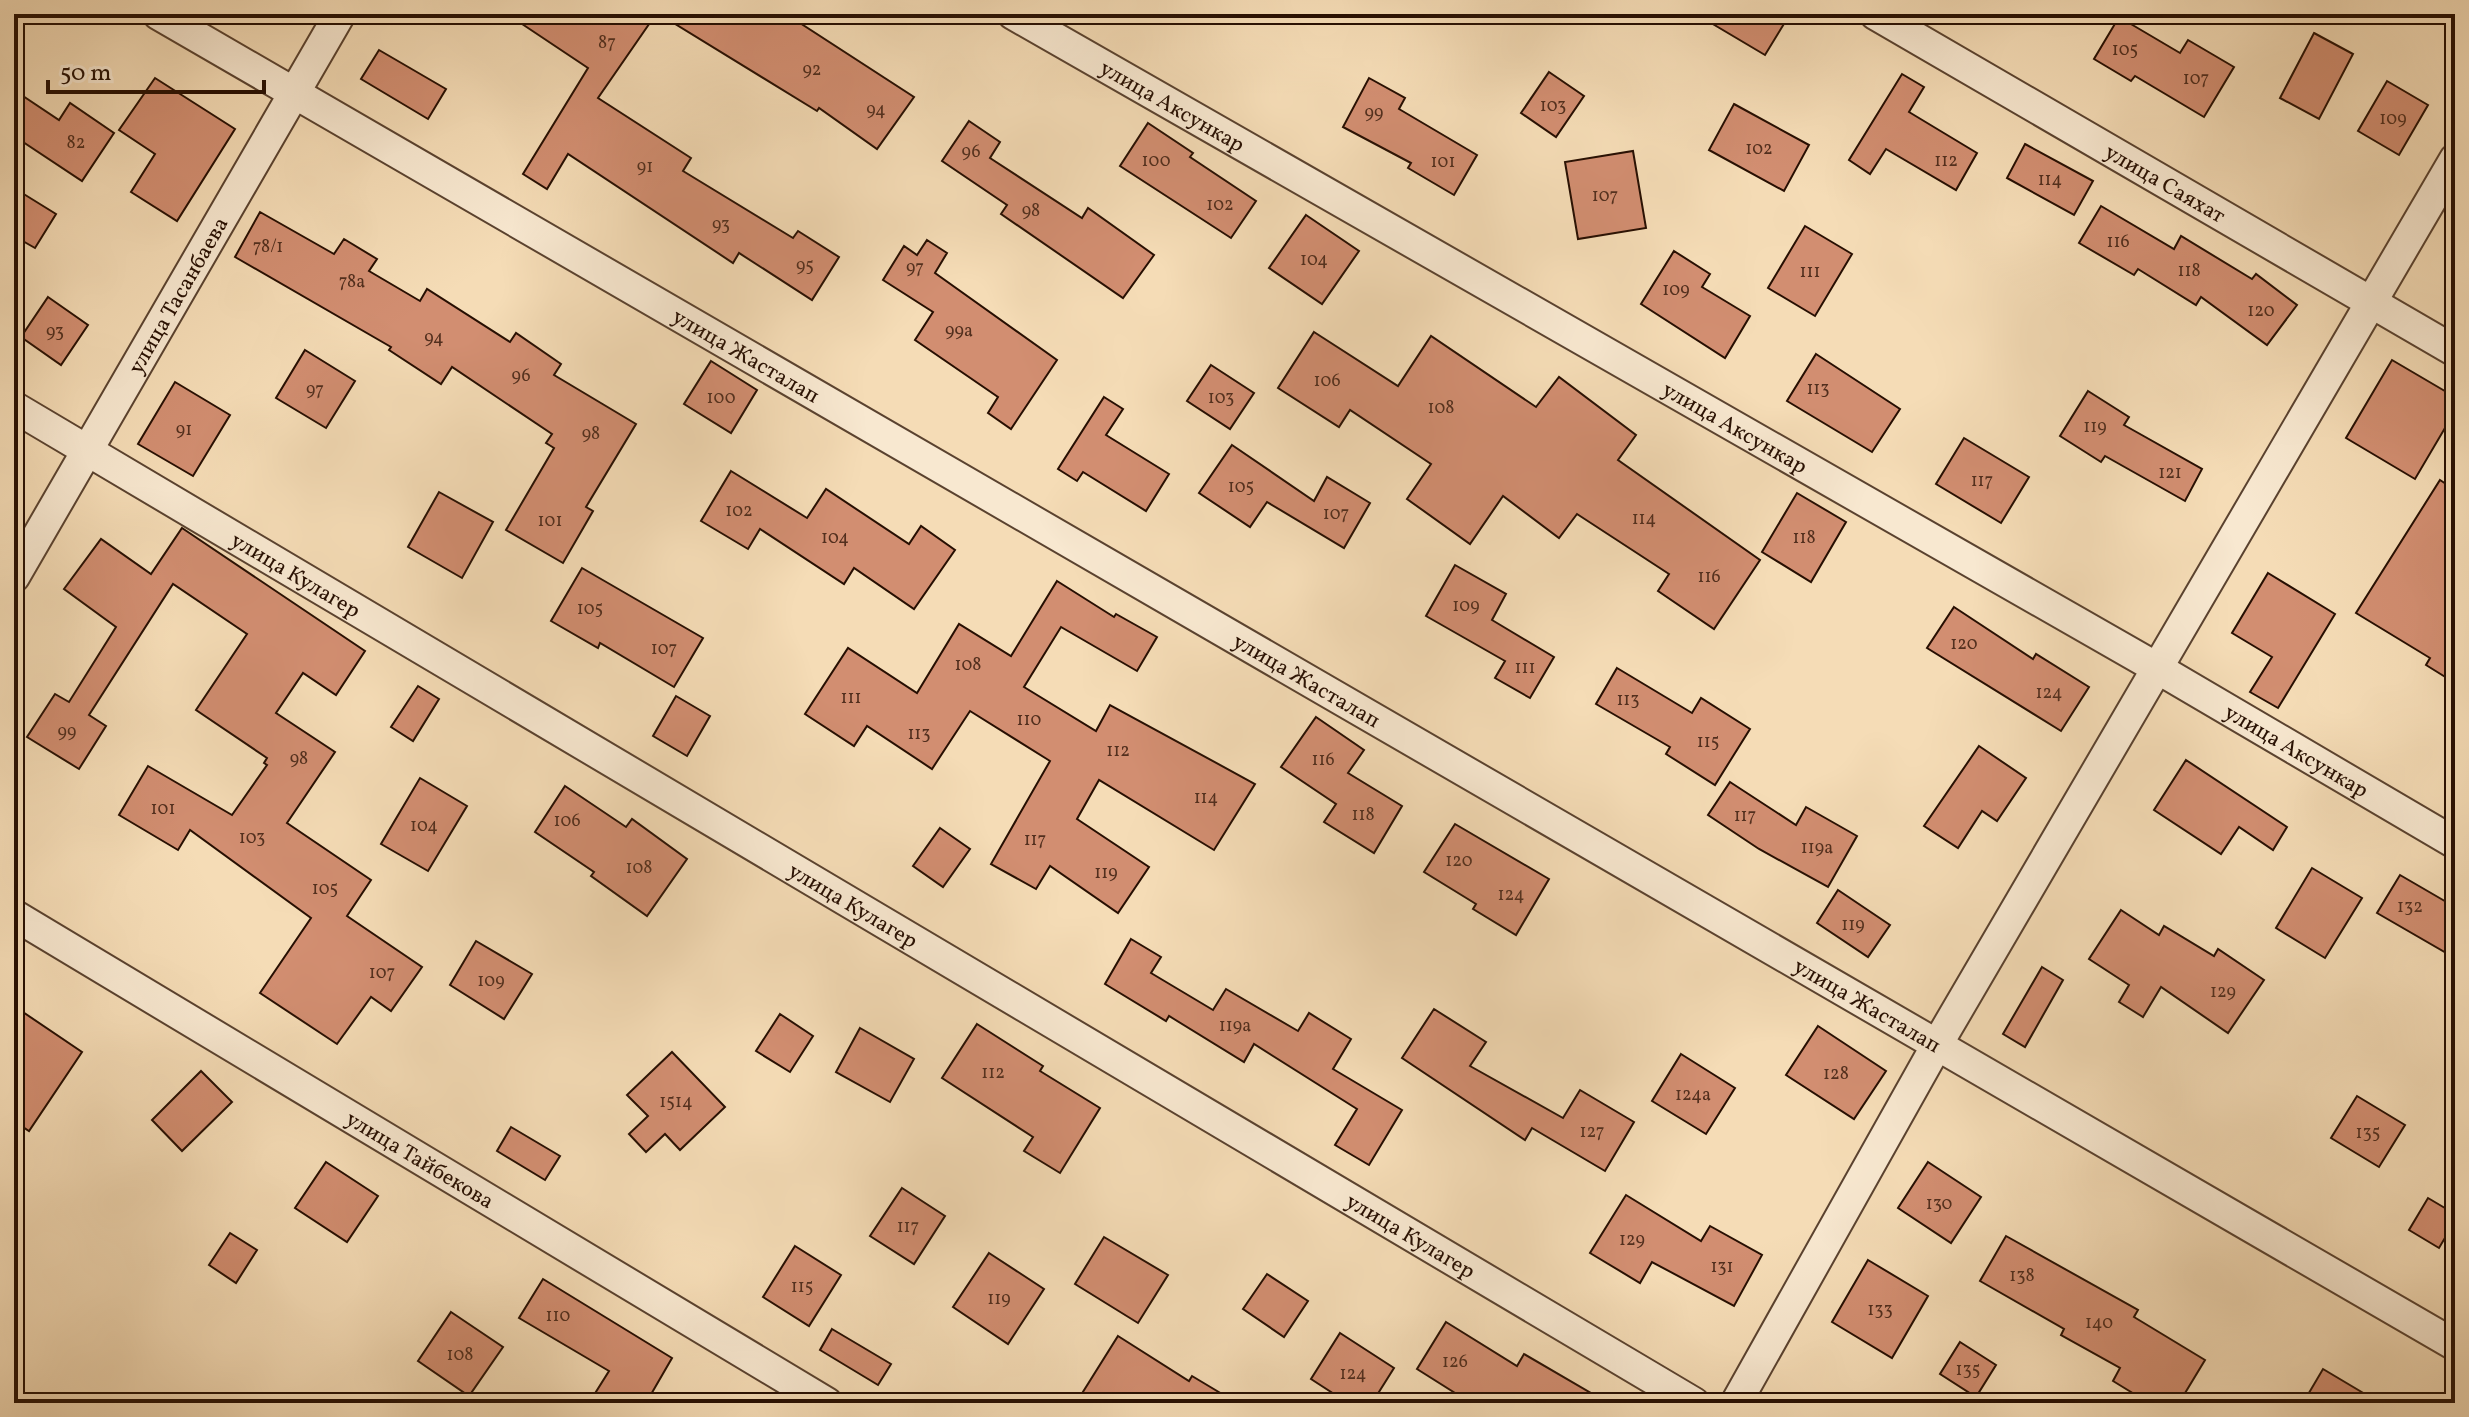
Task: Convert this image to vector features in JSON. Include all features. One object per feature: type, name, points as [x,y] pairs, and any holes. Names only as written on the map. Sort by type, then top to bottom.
[{"type":"street","name":"улица Жасталап","points":[[158,14],[2455,1345]]},
{"type":"street","name":"улица Тасанбаева","points":[[14,577],[340,14]]},
{"type":"street","name":"улица Аксункар","points":[[1013,14],[2157,668],[2455,843]]},
{"type":"street","name":"улица Саяхат","points":[[1875,14],[2455,351]]},
{"type":"street","points":[[1736,1403],[1938,1043],[2455,159]]},
{"type":"street","name":"улица Кулагер","points":[[14,407],[90,449],[1694,1403]]},
{"type":"street","name":"улица Тайбекова","points":[[14,915],[827,1403]]},
{"type":"building","points":[[507,14],[656,14],[598,98],[691,158],[683,171],[793,238],[798,231],[839,257],[812,300],[739,253],[733,263],[568,154],[547,189],[523,174],[588,68]]},
{"type":"building","points":[[659,14],[786,14],[914,97],[877,149],[819,108],[817,111]]},
{"type":"building","points":[[1696,14],[1790,14],[1765,55]]},
{"type":"building","points":[[2119,17],[2180,53],[2188,40],[2234,67],[2204,117],[2135,76],[2131,81],[2094,59]]},
{"type":"building","points":[[2314,33],[2353,54],[2319,119],[2280,98]]},
{"type":"building","points":[[379,50],[446,89],[428,119],[361,79]]},
{"type":"building","points":[[1549,72],[1584,96],[1556,137],[1521,113]]},
{"type":"building","points":[[1902,74],[1924,87],[1909,112],[1977,153],[1956,190],[1886,149],[1870,174],[1849,160]]},
{"type":"building","points":[[155,78],[235,129],[177,221],[131,192],[155,154],[119,130]]},
{"type":"building","points":[[1369,78],[1405,98],[1399,109],[1477,155],[1454,195],[1408,168],[1411,163],[1343,127]]},
{"type":"building","points":[[2387,81],[2428,105],[2399,155],[2358,131]]},
{"type":"building","points":[[14,90],[59,120],[70,103],[114,133],[82,181],[14,136]]},
{"type":"building","points":[[1734,104],[1809,145],[1784,191],[1709,150]]},
{"type":"building","points":[[969,121],[1000,142],[990,158],[1082,218],[1088,208],[1154,255],[1123,298],[1001,214],[1007,205],[942,161]]},
{"type":"building","points":[[1148,123],[1193,153],[1190,157],[1256,201],[1231,238],[1120,166]]},
{"type":"building","points":[[2025,144],[2093,181],[2074,215],[2007,178]]},
{"type":"building","points":[[1633,151],[1646,228],[1578,239],[1565,162]]},
{"type":"building","points":[[14,188],[56,214],[35,248],[14,236]]},
{"type":"building","points":[[2101,206],[2174,249],[2181,236],[2252,279],[2256,274],[2297,305],[2267,345],[2201,297],[2196,305],[2138,269],[2134,275],[2079,243]]},
{"type":"building","points":[[260,212],[334,254],[344,239],[377,259],[369,271],[420,301],[427,289],[510,342],[516,333],[561,364],[554,375],[636,424],[586,507],[593,511],[563,563],[506,530],[554,448],[546,443],[552,434],[452,367],[441,384],[389,350],[391,347],[235,257]]},
{"type":"building","points":[[1306,215],[1359,251],[1322,304],[1269,268]]},
{"type":"building","points":[[1805,226],[1852,254],[1815,316],[1768,288]]},
{"type":"building","points":[[927,240],[947,253],[935,273],[1057,360],[1011,429],[988,413],[998,397],[915,340],[933,312],[883,280],[904,246],[917,255]]},
{"type":"building","points":[[1674,251],[1710,274],[1702,287],[1750,316],[1725,358],[1641,304]]},
{"type":"building","points":[[48,297],[88,325],[61,365],[21,337]]},
{"type":"building","points":[[1314,332],[1398,386],[1431,336],[1536,407],[1559,377],[1636,435],[1618,460],[1760,560],[1714,629],[1658,591],[1669,574],[1577,514],[1559,538],[1503,496],[1470,544],[1407,499],[1431,464],[1350,410],[1339,427],[1278,388]]},
{"type":"building","points":[[305,350],[355,381],[326,428],[276,398]]},
{"type":"building","points":[[1816,354],[1900,409],[1872,452],[1787,401]]},
{"type":"building","points":[[2392,360],[2455,397],[2455,411],[2415,479],[2346,438]]},
{"type":"building","points":[[711,361],[757,390],[731,433],[684,404]]},
{"type":"building","points":[[1211,365],[1254,393],[1230,429],[1187,401]]},
{"type":"building","points":[[175,382],[230,415],[193,476],[138,444]]},
{"type":"building","points":[[2088,391],[2129,417],[2124,425],[2202,469],[2185,501],[2105,456],[2101,462],[2060,436]]},
{"type":"building","points":[[1104,397],[1123,409],[1106,435],[1169,474],[1146,511],[1083,472],[1077,481],[1058,469]]},
{"type":"building","points":[[1964,438],[2029,477],[2001,523],[1936,484]]},
{"type":"building","points":[[1232,445],[1314,501],[1327,477],[1370,503],[1344,548],[1267,502],[1250,527],[1199,493]]},
{"type":"building","points":[[731,471],[807,518],[826,489],[909,544],[921,526],[955,550],[914,609],[854,568],[844,584],[760,529],[748,549],[701,521]]},
{"type":"building","points":[[2440,480],[2455,490],[2455,683],[2426,665],[2430,658],[2356,613]]},
{"type":"building","points":[[439,492],[493,522],[462,578],[408,547]]},
{"type":"building","points":[[1797,493],[1846,522],[1811,582],[1762,552]]},
{"type":"building","points":[[182,528],[365,651],[336,695],[303,673],[276,713],[335,752],[287,823],[371,880],[347,916],[422,967],[391,1011],[371,997],[337,1044],[260,993],[311,918],[190,830],[178,850],[119,815],[148,766],[232,815],[267,765],[264,763],[267,758],[196,710],[247,634],[173,584],[89,715],[106,726],[79,769],[27,737],[55,694],[69,702],[116,627],[64,589],[101,539],[151,574]]},
{"type":"building","points":[[1455,565],[1506,594],[1492,620],[1554,657],[1530,698],[1495,678],[1505,661],[1426,616]]},
{"type":"building","points":[[582,568],[703,638],[674,687],[600,643],[598,648],[551,621]]},
{"type":"building","points":[[2268,573],[2335,614],[2278,708],[2250,692],[2272,657],[2232,633]]},
{"type":"building","points":[[1057,581],[1114,617],[1116,614],[1157,637],[1137,671],[1061,627],[1024,687],[1096,731],[1110,705],[1255,784],[1214,850],[1099,780],[1077,819],[1149,867],[1118,913],[1050,866],[1036,889],[991,864],[1050,761],[970,711],[932,769],[867,726],[854,746],[805,714],[848,648],[917,693],[959,624],[1011,656]]},
{"type":"building","points":[[1954,607],[2033,659],[2036,654],[2089,687],[2061,731],[1927,648]]},
{"type":"building","points":[[1617,668],[1692,713],[1701,698],[1750,729],[1715,785],[1666,754],[1670,747],[1596,704]]},
{"type":"building","points":[[418,686],[439,699],[413,741],[391,727]]},
{"type":"building","points":[[676,696],[710,716],[687,756],[653,736]]},
{"type":"building","points":[[1316,717],[1364,750],[1348,773],[1402,806],[1374,853],[1324,822],[1336,804],[1281,767]]},
{"type":"building","points":[[1979,746],[2026,778],[1997,821],[1982,811],[1958,848],[1924,826]]},
{"type":"building","points":[[2186,760],[2287,827],[2273,850],[2239,827],[2221,854],[2154,810]]},
{"type":"building","points":[[420,778],[467,806],[428,871],[381,844]]},
{"type":"building","points":[[1730,782],[1796,825],[1806,807],[1857,836],[1828,887],[1759,849],[1708,815]]},
{"type":"building","points":[[565,786],[626,827],[632,819],[687,859],[647,916],[591,876],[594,872],[535,832]]},
{"type":"building","points":[[1455,824],[1549,879],[1516,935],[1473,909],[1476,904],[1424,872]]},
{"type":"building","points":[[940,828],[970,849],[943,887],[913,866]]},
{"type":"building","points":[[2312,868],[2362,898],[2325,958],[2276,928]]},
{"type":"building","points":[[2400,875],[2455,907],[2455,958],[2377,913]]},
{"type":"building","points":[[1838,890],[1890,925],[1868,957],[1817,923]]},
{"type":"building","points":[[2121,910],[2159,935],[2164,926],[2214,956],[2218,949],[2264,980],[2228,1033],[2161,987],[2143,1017],[2119,1002],[2129,985],[2089,959]]},
{"type":"building","points":[[1131,939],[1161,957],[1151,973],[1213,1010],[1226,989],[1298,1031],[1309,1013],[1351,1039],[1333,1069],[1402,1110],[1369,1165],[1335,1145],[1357,1109],[1254,1044],[1244,1062],[1169,1016],[1166,1021],[1105,984]]},
{"type":"building","points":[[476,941],[532,974],[504,1019],[450,985]]},
{"type":"building","points":[[2042,967],[2063,980],[2025,1047],[2003,1034]]},
{"type":"building","points":[[14,1006],[82,1052],[29,1131],[14,1121]]},
{"type":"building","points":[[1434,1009],[1486,1042],[1470,1066],[1563,1118],[1580,1090],[1634,1122],[1605,1171],[1532,1128],[1525,1140],[1402,1058]]},
{"type":"building","points":[[780,1014],[813,1036],[790,1072],[756,1051]]},
{"type":"building","points":[[977,1024],[1043,1066],[1040,1071],[1100,1108],[1060,1173],[1024,1151],[1033,1137],[942,1078]]},
{"type":"building","points":[[1818,1026],[1886,1071],[1854,1119],[1786,1075]]},
{"type":"building","points":[[860,1028],[914,1059],[890,1102],[836,1072]]},
{"type":"building","points":[[672,1052],[725,1107],[680,1150],[665,1134],[646,1152],[629,1134],[648,1116],[627,1095]]},
{"type":"building","points":[[1681,1054],[1735,1088],[1706,1134],[1652,1101]]},
{"type":"building","points":[[201,1071],[232,1102],[182,1151],[152,1120]]},
{"type":"building","points":[[2357,1096],[2405,1125],[2379,1167],[2331,1138]]},
{"type":"building","points":[[511,1127],[560,1156],[545,1180],[497,1151]]},
{"type":"building","points":[[326,1162],[378,1196],[347,1242],[295,1208]]},
{"type":"building","points":[[1928,1162],[1981,1197],[1951,1243],[1898,1208]]},
{"type":"building","points":[[902,1188],[945,1216],[914,1264],[870,1236]]},
{"type":"building","points":[[1626,1195],[1701,1241],[1710,1226],[1762,1255],[1734,1306],[1652,1262],[1640,1283],[1590,1253]]},
{"type":"building","points":[[2428,1198],[2455,1214],[2455,1221],[2439,1248],[2409,1230]]},
{"type":"building","points":[[230,1233],[257,1250],[236,1283],[209,1265]]},
{"type":"building","points":[[2006,1236],[2138,1310],[2134,1317],[2205,1360],[2179,1403],[2149,1403],[2113,1381],[2120,1368],[2061,1335],[2064,1329],[1980,1281]]},
{"type":"building","points":[[1104,1237],[1168,1275],[1138,1323],[1075,1284]]},
{"type":"building","points":[[795,1246],[841,1275],[809,1326],[763,1297]]},
{"type":"building","points":[[989,1253],[1044,1289],[1008,1344],[953,1307]]},
{"type":"building","points":[[1868,1260],[1928,1296],[1892,1358],[1832,1322]]},
{"type":"building","points":[[1267,1274],[1308,1301],[1284,1337],[1243,1309]]},
{"type":"building","points":[[543,1279],[672,1358],[646,1403],[607,1403],[594,1395],[609,1371],[519,1318]]},
{"type":"building","points":[[451,1312],[503,1347],[469,1396],[418,1361]]},
{"type":"building","points":[[1446,1322],[1517,1366],[1524,1354],[1608,1403],[1471,1403],[1417,1369]]},
{"type":"building","points":[[832,1329],[891,1364],[878,1385],[820,1350]]},
{"type":"building","points":[[1340,1333],[1394,1368],[1372,1403],[1348,1403],[1311,1379]]},
{"type":"building","points":[[1118,1336],[1189,1381],[1192,1376],[1237,1403],[1076,1403]]},
{"type":"building","points":[[1960,1342],[1996,1365],[1976,1397],[1940,1374]]},
{"type":"building","points":[[2323,1369],[2380,1403],[2303,1403]]}]
